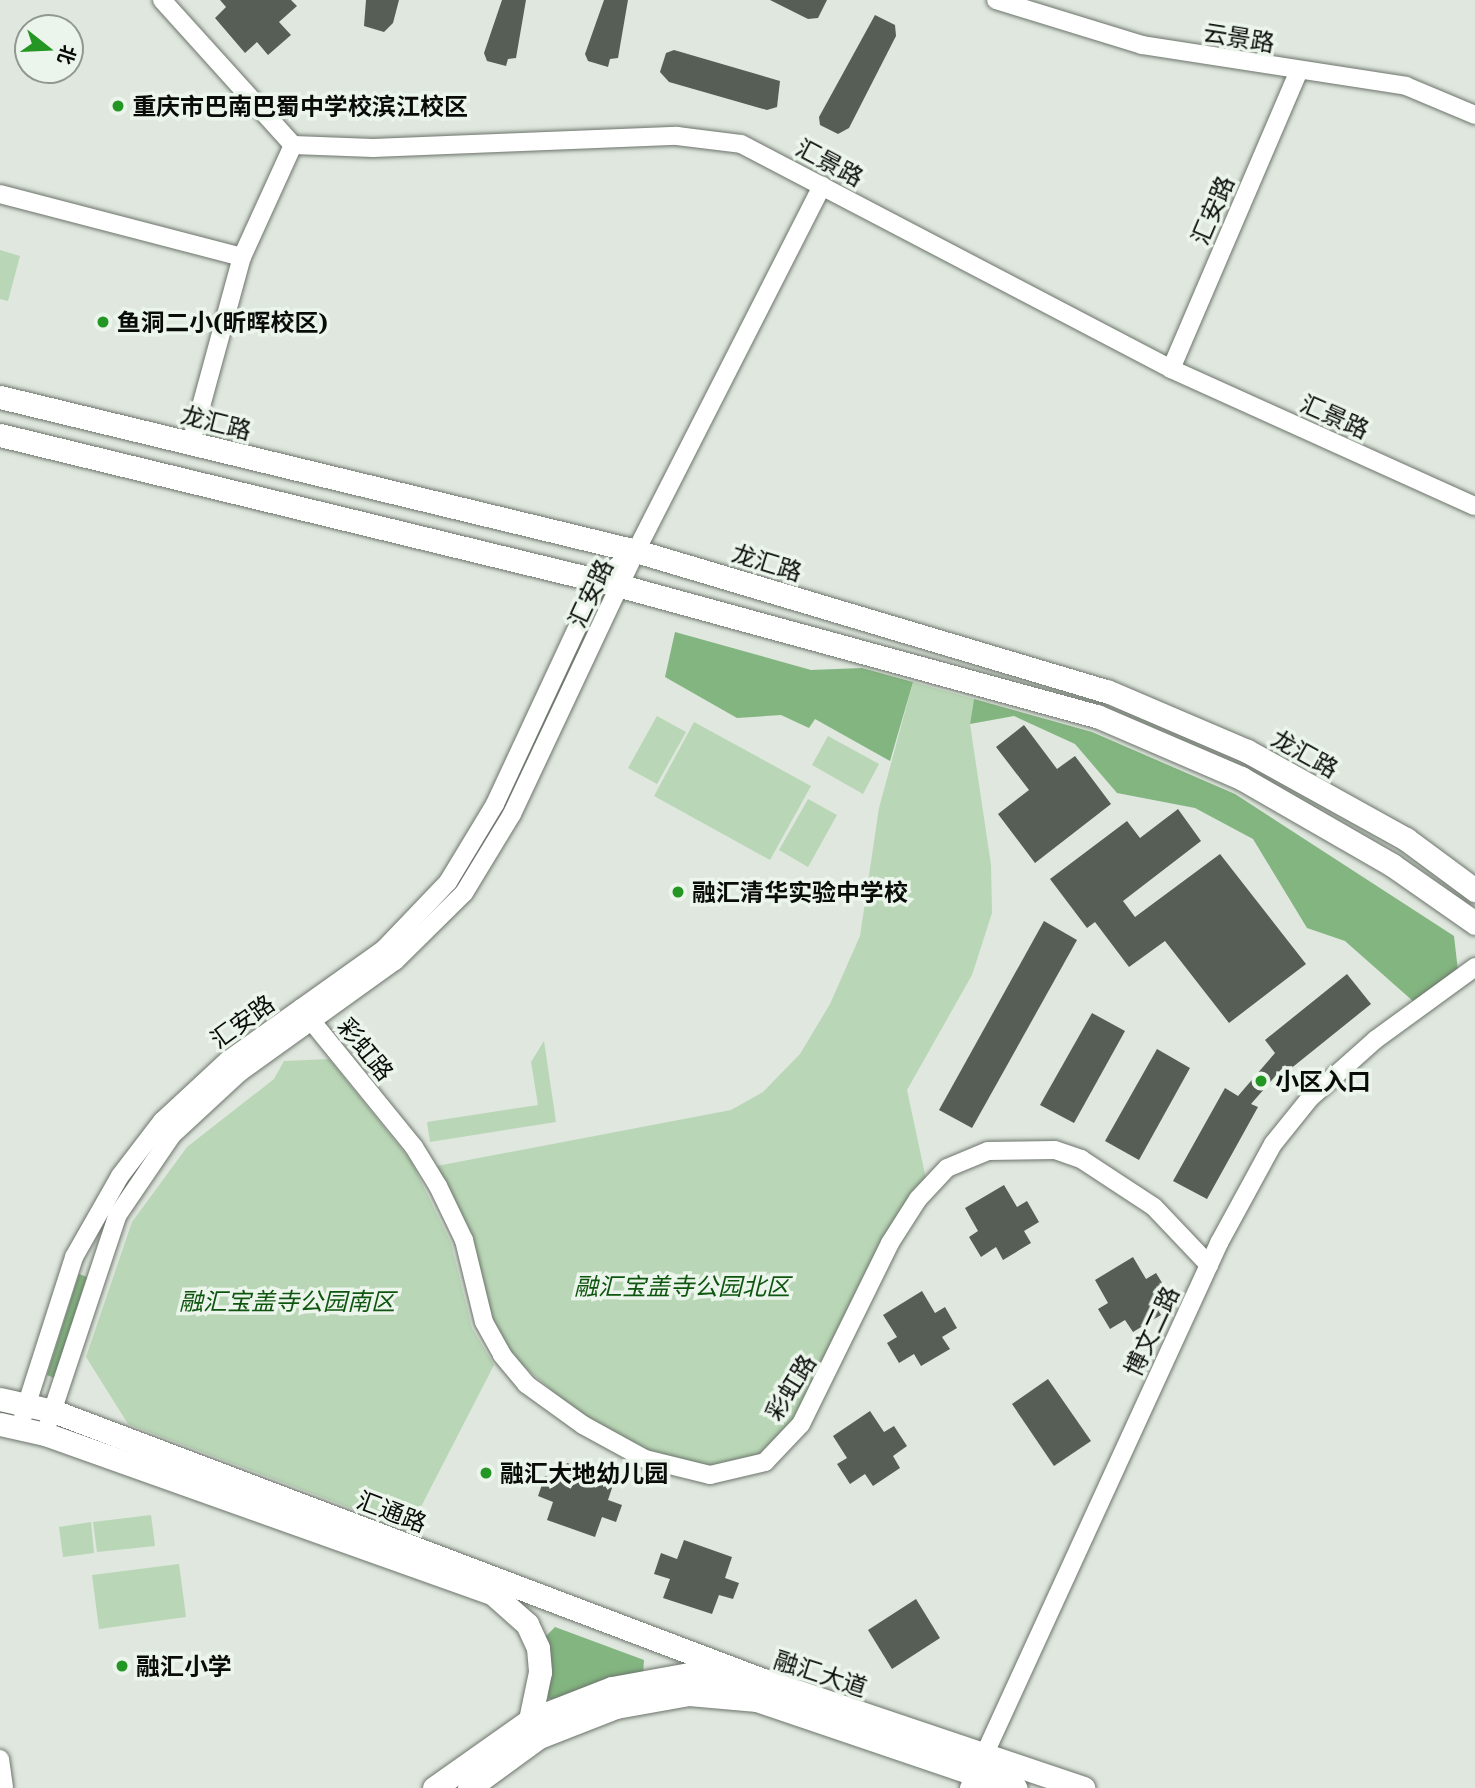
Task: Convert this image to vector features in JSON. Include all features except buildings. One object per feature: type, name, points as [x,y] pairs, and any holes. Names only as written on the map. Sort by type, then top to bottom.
[{"type":"main road","name":"龙汇路","points":[[0,397],[636,551],[1107,691],[1247,751],[1406,839],[1475,890]]},
{"type":"main road","points":[[0,435],[610,584],[1097,716],[1241,778],[1392,864],[1475,923]]},
{"type":"main road","name":"汇通路","points":[[0,1399],[53,1410],[763,1680]]},
{"type":"main road","name":"汇通路","points":[[10,1426],[45,1434],[492,1593],[527,1624],[538,1648],[538,1696],[530,1720]]},
{"type":"main road","name":"融汇大道","points":[[434,1788],[530,1720],[612,1688],[689,1674],[763,1680],[1015,1788]]},
{"type":"main road","name":"融汇大道","points":[[469,1788],[539,1737],[616,1707],[689,1694],[757,1700],[976,1773],[1083,1788]]},
{"type":"street","points":[[162,0],[293,145],[242,257],[191,443]]},
{"type":"street","name":"云景路","points":[[996,0],[1142,46],[1406,86],[1475,115]]},
{"type":"street","name":"汇安路","points":[[1171,369],[1299,71]]},
{"type":"street","name":"汇景路","points":[[293,145],[373,148],[698,136],[741,144],[1171,369],[1475,506]]},
{"type":"street","name":"汇安路","points":[[45,1434],[110,1237],[134,1187],[172,1135],[306,1014],[384,949],[448,882],[495,804],[610,584],[636,551],[822,186]]},
{"type":"street","points":[[0,194],[242,257]]},
{"type":"street","name":"博文二路","points":[[976,1773],[1209,1265],[1273,1144],[1310,1098],[1394,1024],[1475,967]]},
{"type":"street","name":"汇安路","points":[[10,1426],[26,1405],[74,1257],[120,1176],[162,1121],[228,1060],[306,1014]]},
{"type":"street","name":"彩虹路","points":[[306,1014],[414,1147],[438,1186],[464,1240],[484,1322],[502,1355],[535,1391],[645,1459],[710,1475],[765,1462],[801,1424],[890,1244],[918,1199],[947,1168],[988,1151],[1055,1150],[1082,1159],[1154,1207],[1209,1265]]},
{"type":"street","points":[[0,1759],[4,1788]]},
{"type":"green space","points":[[0,250],[20,256],[8,301],[0,299]]},
{"type":"green space","points":[[675,632],[811,670],[862,668],[913,682],[890,761],[815,719],[809,728],[781,715],[737,718],[665,677]]},
{"type":"green space","name":"融汇宝盖寺公园北区","points":[[913,682],[974,699],[970,724],[991,865],[992,913],[972,975],[907,1090],[926,1179],[797,1419],[763,1455],[711,1469],[649,1454],[587,1420],[508,1353],[492,1320],[471,1238],[437,1166],[731,1110],[763,1092],[800,1054],[830,1004],[860,936],[879,808]]},
{"type":"green space","points":[[974,699],[1092,732],[1235,794],[1454,936],[1458,971],[1414,1002],[1345,941],[1307,928],[1253,839],[1195,808],[1117,793],[1075,744],[1014,716],[970,724]]},
{"type":"green space","points":[[657,716],[686,732],[657,784],[628,768]]},
{"type":"green space","points":[[694,722],[811,786],[770,860],[654,796]]},
{"type":"green space","points":[[828,736],[879,764],[863,794],[812,765]]},
{"type":"green space","points":[[808,799],[837,815],[808,867],[779,850]]},
{"type":"green space","points":[[544,1041],[556,1122],[430,1142],[427,1122],[538,1105],[531,1062]]},
{"type":"green space","name":"融汇宝盖寺公园南区","points":[[329,1059],[411,1161],[451,1243],[472,1328],[494,1365],[409,1530],[128,1424],[86,1357],[132,1222],[187,1147],[274,1079],[284,1061]]},
{"type":"green space","points":[[79,1274],[87,1277],[54,1378],[47,1375]]},
{"type":"green space","points":[[151,1515],[155,1546],[97,1552],[93,1522]]},
{"type":"green space","points":[[91,1522],[94,1553],[63,1557],[59,1527]]},
{"type":"green space","points":[[179,1564],[186,1617],[99,1629],[92,1575]]},
{"type":"green space","points":[[555,1627],[644,1660],[643,1674],[555,1701],[548,1698],[546,1636]]},
{"type":"place","name":"重庆市巴南巴蜀中学校滨江校区","points":[[118,106]]},
{"type":"place","name":"鱼洞二小(昕晖校区)","points":[[103,322]]},
{"type":"place","name":"融汇清华实验中学校","points":[[678,892]]},
{"type":"place","name":"小区入口","points":[[1261,1081]]},
{"type":"place","name":"融汇大地幼儿园","points":[[486,1473]]},
{"type":"place","name":"融汇小学","points":[[122,1666]]}]
